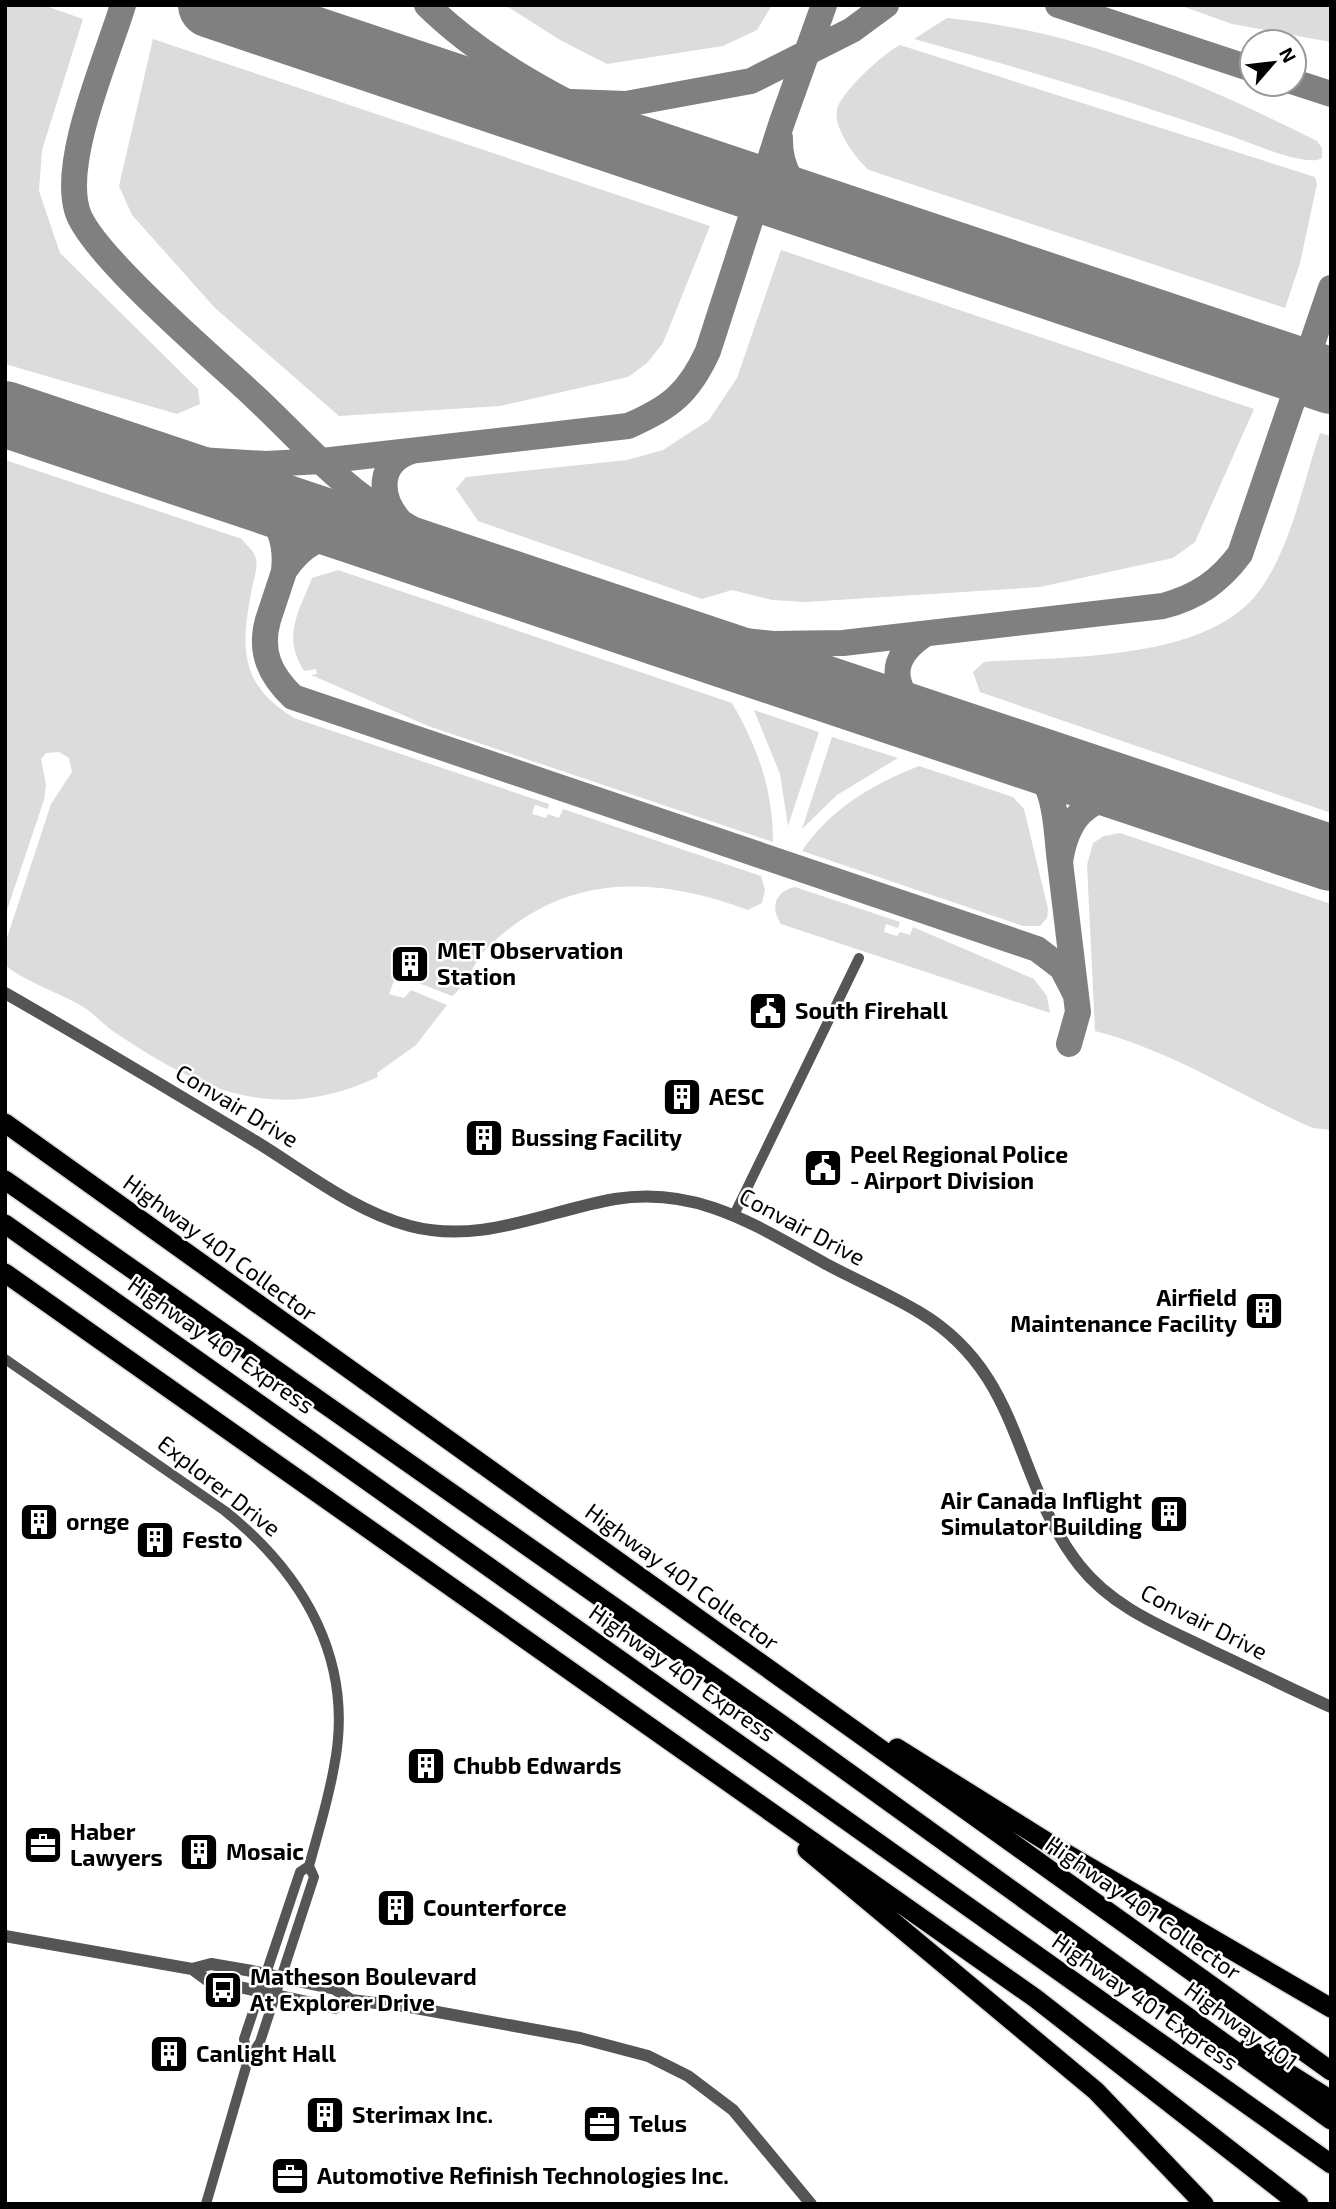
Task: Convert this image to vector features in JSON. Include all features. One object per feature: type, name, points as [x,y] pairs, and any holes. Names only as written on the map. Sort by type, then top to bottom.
[{"type":"highway","name":"Highway 401 Collector","points":[[5,1123],[1331,2071]]},
{"type":"highway","name":"Highway 401 Express","points":[[5,1180],[758,1708],[1157,1994]]},
{"type":"highway","name":"Highway 401 Express","points":[[5,1224],[1331,2164]]},
{"type":"highway","points":[[5,1273],[1035,1998],[1300,2204]]},
{"type":"highway","points":[[783,1679],[1060,1850],[1331,2008]]},
{"type":"highway","points":[[736,1787],[831,1872],[1096,2091],[1204,2204]]},
{"type":"highway","points":[[1157,1994],[1331,2100]]},
{"type":"highway","name":"Highway 401","points":[[1157,1994],[1331,2120]]},
{"type":"highway","points":[[1164,2098],[1281,2204]]},
{"type":"street","points":[[735,1213],[859,958]]},
{"type":"street","name":"Convair Drive","points":[[5,993],[204,1110],[349,1200],[407,1225],[446,1232],[488,1230],[615,1199],[671,1197],[735,1213],[918,1311],[965,1349],[1001,1398],[1062,1540],[1079,1565],[1110,1596],[1136,1613],[1331,1707]]},
{"type":"street","name":"Explorer Drive","points":[[5,1359],[257,1536],[301,1591],[327,1649],[337,1686],[335,1765],[310,1866],[314,1877],[277,1995],[260,2042],[248,2060],[206,2204]]},
{"type":"street","name":"Explorer Drive","points":[[248,2060],[244,2039],[300,1872],[310,1866]]},
{"type":"street","points":[[5,1936],[192,1969],[211,1964],[266,1974],[335,1989],[351,2000],[410,2007],[580,2038],[660,2061],[688,2076],[733,2110],[811,2204]]},
{"type":"street","points":[[192,1969],[207,1980],[335,2008],[351,2000]]},
{"type":"shaded area","points":[[5,5],[43,5],[83,19],[42,150],[39,191],[60,253],[198,389],[200,404],[177,414],[5,364]]},
{"type":"shaded area","points":[[505,5],[772,5],[757,30],[723,46],[607,64],[560,40]]},
{"type":"shaded area","points":[[1179,5],[1331,5],[1331,42],[1308,38],[1308,28],[1254,28],[1232,24]]},
{"type":"shaded area","points":[[947,18],[996,24],[1043,34],[1138,62],[1229,99],[1317,141],[1322,148],[1322,158],[1304,160],[1291,157],[1113,97],[914,39]]},
{"type":"shaded area","points":[[153,39],[710,226],[663,343],[647,363],[628,377],[500,406],[339,416],[215,308],[132,215],[119,186]]},
{"type":"shaded area","points":[[900,45],[1315,177],[1317,184],[1300,263],[1285,308],[869,170],[852,151],[842,134],[837,110],[846,94],[864,74]]},
{"type":"shaded area","points":[[781,250],[1254,409],[1195,542],[1173,558],[1040,587],[806,602],[772,600],[732,590],[702,599],[478,521],[456,489],[466,477],[627,460],[663,450],[709,420],[737,378]]},
{"type":"shaded area","points":[[1320,433],[1331,436],[1331,813],[980,692],[973,672],[984,662],[1135,650],[1174,642],[1209,630],[1239,612],[1262,587],[1281,551]]},
{"type":"shaded area","points":[[5,460],[242,539],[256,560],[246,628],[248,662],[262,692],[294,718],[549,804],[548,809],[535,805],[532,814],[546,818],[548,814],[559,818],[563,809],[761,876],[765,890],[762,903],[748,910],[678,891],[644,887],[610,888],[578,894],[547,905],[516,923],[487,948],[452,996],[411,980],[418,956],[408,953],[403,957],[389,994],[404,998],[411,990],[447,1005],[416,1045],[377,1073],[378,1077],[340,1091],[305,1099],[240,1095],[178,1071],[147,1053],[114,1032],[85,1008],[19,975],[5,964],[5,944],[51,804],[72,772],[69,758],[59,752],[46,753],[41,759],[46,785],[44,800],[5,916]]},
{"type":"shaded area","points":[[338,570],[732,703],[762,770],[770,805],[773,842],[428,726],[311,675],[317,674],[316,669],[304,671],[294,647],[294,625],[312,578]]},
{"type":"shaded area","points":[[754,710],[819,732],[788,826],[780,774]]},
{"type":"shaded area","points":[[832,737],[898,758],[837,795],[802,829]]},
{"type":"shaded area","points":[[919,766],[1013,797],[1024,809],[1048,909],[1047,918],[1040,926],[1023,926],[802,851],[839,810],[885,781]]},
{"type":"shaded area","points":[[1120,833],[1331,904],[1331,1130],[1313,1128],[1179,1062],[1095,1031],[1087,865],[1093,843],[1104,836]]},
{"type":"shaded area","points":[[795,887],[900,922],[898,928],[886,924],[884,932],[897,936],[900,932],[910,935],[913,927],[1034,979],[1047,996],[1050,1013],[781,924],[776,912],[776,901],[783,892]]},
{"type":"taxiway","points":[[123,5],[88,108],[76,163],[74,188],[77,210],[86,229],[104,252],[156,306],[336,475],[395,519],[491,575]]},
{"type":"taxiway","points":[[427,5],[462,36],[542,89],[630,132],[762,190]]},
{"type":"taxiway","points":[[51,429],[199,460],[266,464],[322,461],[628,426],[656,413],[677,398],[701,366],[708,351],[782,122],[824,5]]},
{"type":"taxiway","points":[[413,73],[517,100],[626,104],[751,81],[852,30],[886,5]]},
{"type":"taxiway","points":[[1058,5],[1238,64]]},
{"type":"taxiway","points":[[1308,87],[1331,94]]},
{"type":"taxiway","points":[[780,138],[782,160],[790,178],[819,209]]},
{"type":"taxiway","points":[[656,631],[773,644],[843,643],[1163,606],[1197,593],[1224,573],[1240,554],[1331,288]]},
{"type":"taxiway","points":[[399,520],[387,501],[385,480],[393,463],[412,451]]},
{"type":"taxiway","points":[[156,466],[259,503],[272,518],[280,534],[284,571],[301,551],[320,539],[340,534],[383,540],[451,565]]},
{"type":"taxiway","points":[[309,496],[268,620],[265,642],[268,662],[278,680],[293,697],[1037,949],[1062,968],[1076,995]]},
{"type":"taxiway","points":[[925,634],[903,655],[898,665],[898,676],[906,698],[925,721]]},
{"type":"taxiway","points":[[923,723],[995,745],[1028,763],[1040,775],[1054,808],[1060,862],[1069,829],[1085,809],[1105,799],[1128,797],[1154,800],[1233,826]]},
{"type":"taxiway","points":[[1060,862],[1078,1012],[1069,1044]]},
{"type":"runway","points":[[211,5],[1331,381]]},
{"type":"runway","points":[[5,414],[1331,858]]},
{"type":"place","name":"MET Observation Station","points":[[410,964]]},
{"type":"place","name":"South Firehall","points":[[768,1011]]},
{"type":"place","name":"AESC","points":[[682,1097]]},
{"type":"place","name":"Bussing Facility","points":[[484,1138]]},
{"type":"place","name":"Peel Regional Police - Airport Division","points":[[823,1168]]},
{"type":"place","name":"Airfield Maintenance Facility","points":[[1264,1311]]},
{"type":"place","name":"Air Canada Inflight Simulator Building","points":[[1169,1514]]},
{"type":"place","name":"ornge","points":[[39,1522]]},
{"type":"place","name":"Festo","points":[[155,1540]]},
{"type":"place","name":"Chubb Edwards","points":[[426,1766]]},
{"type":"place","name":"Haber Lawyers","points":[[43,1845]]},
{"type":"place","name":"Mosaic","points":[[199,1852]]},
{"type":"place","name":"Counterforce","points":[[396,1908]]},
{"type":"place","name":"Matheson Boulevard At Explorer Drive","points":[[223,1990]]},
{"type":"place","name":"Canlight Hall","points":[[169,2054]]},
{"type":"place","name":"Sterimax Inc.","points":[[325,2115]]},
{"type":"place","name":"Telus","points":[[602,2124]]},
{"type":"place","name":"Automotive Refinish Technologies Inc.","points":[[290,2176]]}]
